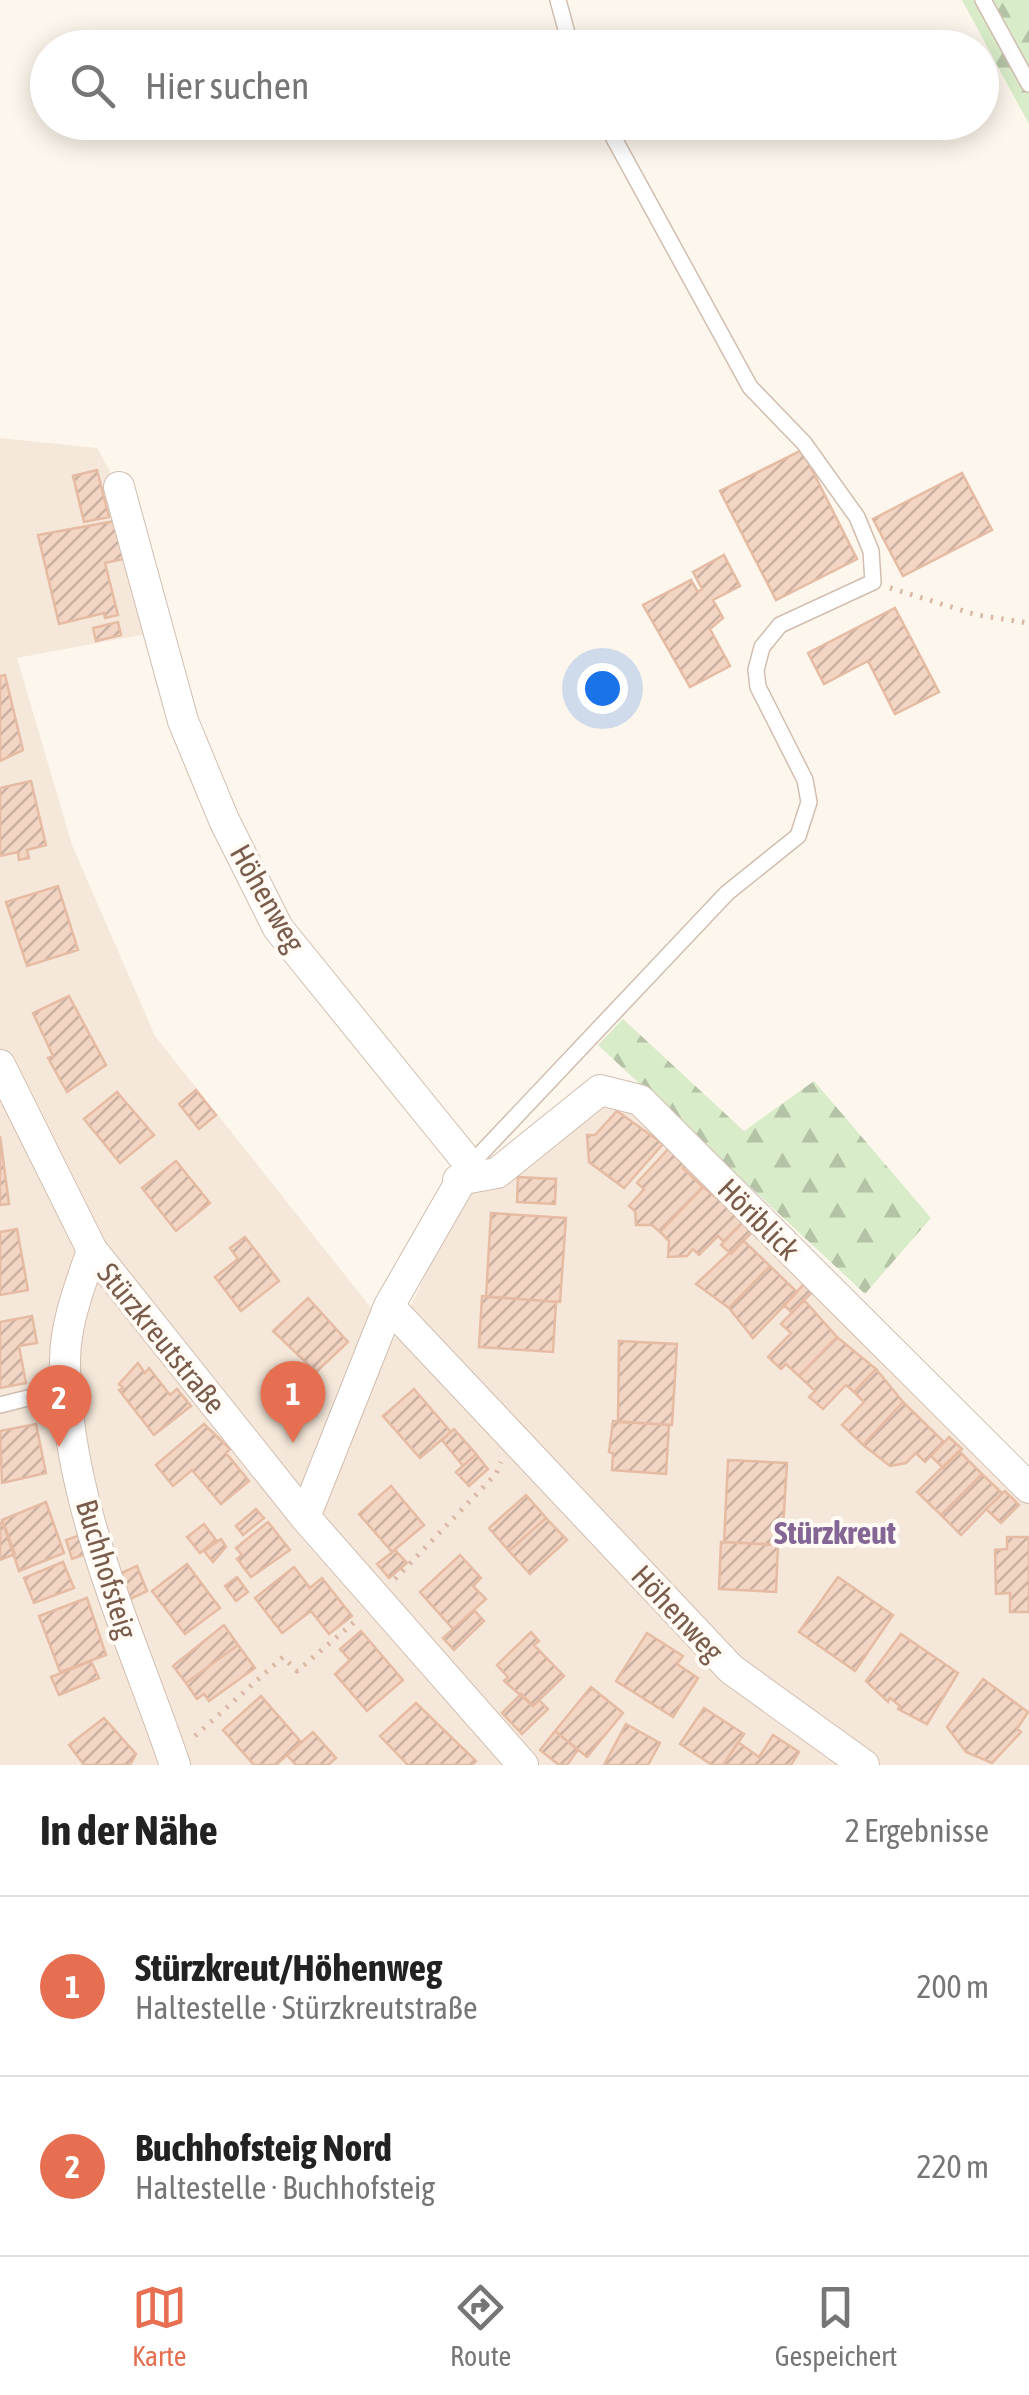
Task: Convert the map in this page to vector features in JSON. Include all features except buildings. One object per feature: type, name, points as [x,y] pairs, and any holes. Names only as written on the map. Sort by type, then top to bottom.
[{"type":"street","name":"Höhenweg","points":[[118,487],[183,721],[224,820],[278,928],[464,1172]]},
{"type":"street","name":"Stürzkreutstraße","points":[[0,1065],[92,1250],[306,1516],[523,1765]]},
{"type":"street","name":"Höriblick","points":[[464,1172],[496,1172],[600,1090],[640,1100],[1029,1488]]},
{"type":"street","points":[[306,1516],[389,1306],[464,1172]]},
{"type":"street","name":"Buchhofsteig","points":[[92,1250],[70,1318],[68,1388],[77,1467],[119,1613],[174,1761]]},
{"type":"street","name":"Höhenweg","points":[[389,1306],[731,1669],[864,1765]]},
{"type":"lane","points":[[558,0],[567,30]]},
{"type":"lane","points":[[983,0],[1029,84]]},
{"type":"lane","points":[[464,1172],[728,894],[798,836],[809,802],[805,780],[758,687],[756,670],[762,647],[780,625],[873,582],[871,551],[856,517],[804,443],[750,387],[615,140]]},
{"type":"lane","points":[[0,1405],[68,1388]]},
{"type":"path","points":[[873,582],[977,615],[1029,623]]},
{"type":"path","points":[[174,1761],[283,1657],[298,1672],[378,1599],[496,1474],[511,1436]]},
{"type":"shaded area","name":"Stürzkreut","points":[[0,438],[97,448],[109,469],[151,633],[17,658],[72,845],[155,1036],[395,1338],[465,1193],[604,1104],[629,1111],[666,1136],[1029,1500],[1029,1765],[0,1765]]},
{"type":"green space","points":[[962,0],[1029,0],[1029,124],[999,68],[999,30],[978,30]]},
{"type":"green space","points":[[623,1019],[744,1131],[814,1081],[931,1218],[865,1294],[598,1045]]},
{"type":"place","name":"Stürzkreut/Höhenweg","points":[[293,1443]]},
{"type":"place","name":"Buchhofsteig Nord","points":[[59,1447]]},
{"type":"district","name":"Stürzkreut","points":[[835,1532]]}]
